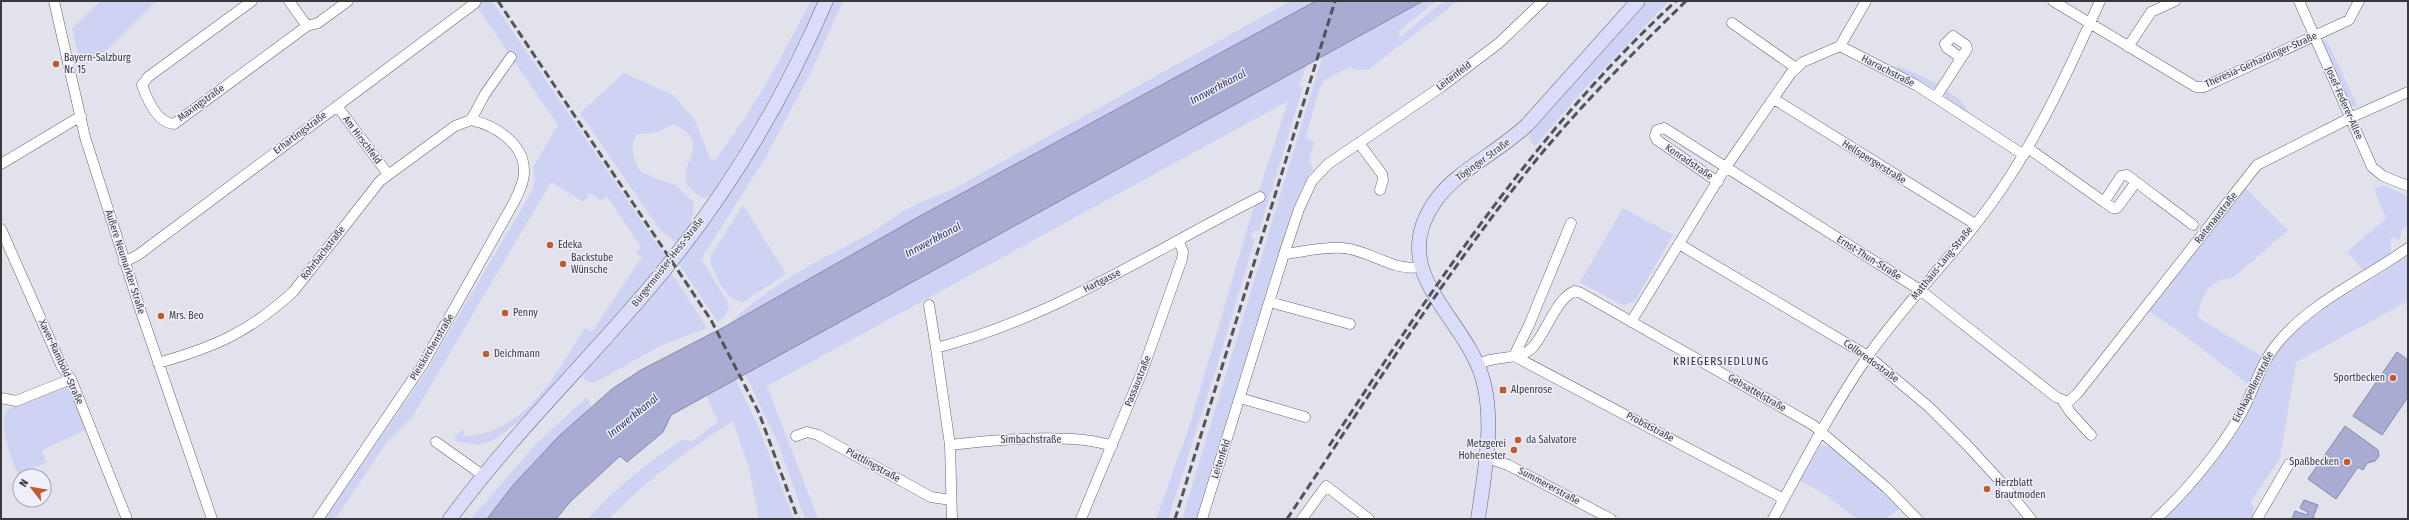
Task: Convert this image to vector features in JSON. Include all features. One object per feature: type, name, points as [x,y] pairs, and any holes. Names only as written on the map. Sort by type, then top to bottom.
[{"type":"main road","name":"Bürgermeister-Hess-Straße","points":[[450,519],[484,476],[626,315],[688,240],[727,183],[768,116],[826,1]]},
{"type":"main road","name":"Töginger Straße","points":[[1478,519],[1485,457],[1487,403],[1483,380],[1478,365],[1466,342],[1428,286],[1420,267],[1420,237],[1423,224],[1440,195],[1460,176],[1507,144],[1527,125],[1638,1]]},
{"type":"street","name":"Äußere Neumarkter Straße","points":[[54,1],[80,116],[124,262],[212,519]]},
{"type":"street","name":"Maxingstraße","points":[[252,1],[148,77],[142,85],[160,119],[167,123],[174,124],[307,26],[318,24],[348,1]]},
{"type":"street","points":[[289,1],[307,26]]},
{"type":"street","name":"Leitenfeld","points":[[1202,519],[1284,254],[1299,210],[1312,181],[1320,171],[1441,87],[1499,43],[1543,1]]},
{"type":"street","points":[[1840,46],[1866,1]]},
{"type":"street","name":"Theresia-Gerhardinger-Straße","points":[[2053,1],[2188,84],[2196,87],[2204,87],[2348,20],[2359,1]]},
{"type":"street","name":"Matthäus-Lang-Straße","points":[[1773,519],[1821,431],[1868,356],[2002,189],[2026,151],[2058,93],[2100,1]]},
{"type":"street","points":[[2128,47],[2152,12],[2175,1]]},
{"type":"street","name":"Josef-Federer-Allee","points":[[2299,1],[2372,167],[2383,176],[2408,186]]},
{"type":"street","name":"Erhartingstraße","points":[[124,262],[138,255],[474,3]]},
{"type":"street","points":[[1732,22],[1796,68]]},
{"type":"street","name":"Konradstraße","points":[[1630,322],[1726,167],[1796,68],[1818,54],[1840,46]]},
{"type":"street","name":"Harrachstraße","points":[[1840,46],[1936,97],[2026,151],[2104,202]]},
{"type":"street","points":[[471,120],[485,94],[511,57]]},
{"type":"street","points":[[1936,97],[1961,58]]},
{"type":"street","name":"Raitenaustraße","points":[[2066,401],[2077,394],[2134,324],[2257,165],[2350,118],[2408,92]]},
{"type":"street","name":"Hellspergerstraße","points":[[1774,99],[1974,224]]},
{"type":"street","name":"Am Hirschfeld","points":[[337,106],[388,174]]},
{"type":"street","points":[[1,164],[80,116]]},
{"type":"street","name":"Pleiskirchenstraße","points":[[318,519],[396,405],[452,315],[517,197],[523,182],[524,164],[518,150],[507,138],[490,127],[471,120]]},
{"type":"street","name":"Rohrbachstraße","points":[[158,363],[196,352],[228,339],[276,307],[293,292],[372,190],[388,174],[455,126],[471,120]]},
{"type":"street","name":"Konradstraße","points":[[1718,182],[1657,140],[1655,132],[1660,128],[1664,128],[1726,167]]},
{"type":"street","points":[[1359,143],[1382,174],[1383,180],[1380,190]]},
{"type":"street","name":"Ernst-Thun-Straße","points":[[1726,167],[1920,290],[1988,345],[2066,401],[2070,412],[2091,435]]},
{"type":"street","points":[[2136,182],[2117,208],[2113,208],[2104,202],[2124,175],[2136,182],[2193,225]]},
{"type":"street","name":"Hartgasse","points":[[936,348],[1013,324],[1070,297],[1260,197]]},
{"type":"street","points":[[1478,365],[1491,358],[1514,356],[1530,325],[1570,223]]},
{"type":"street","name":"Xaver-Rambold-Straße","points":[[1,229],[62,367],[71,379],[127,519]]},
{"type":"street","name":"Passaustraße","points":[[1081,519],[1145,365],[1182,259],[1182,252],[1178,241]]},
{"type":"street","name":"Colloredostraße","points":[[1679,244],[1868,356],[1929,407],[2000,481],[2031,519]]},
{"type":"street","points":[[1284,254],[1343,248],[1375,257],[1398,266],[1411,269],[1420,267]]},
{"type":"street","name":"Eichkapellenstraße","points":[[2156,519],[2215,453],[2241,413],[2267,358],[2283,337],[2331,298],[2408,248]]},
{"type":"street","name":"Gebsattelstraße","points":[[1514,356],[1527,352],[1534,346],[1570,293],[1581,293],[1821,431],[1887,488],[1917,519]]},
{"type":"street","points":[[1270,302],[1350,324]]},
{"type":"street","points":[[929,305],[950,445],[952,519]]},
{"type":"street","name":"Probststraße","points":[[1514,356],[1784,499]]},
{"type":"street","points":[[1,398],[16,401],[71,379]]},
{"type":"street","points":[[1240,398],[1305,417]]},
{"type":"street","name":"Plattlingstraße","points":[[796,436],[807,432],[818,435],[931,497],[951,500]]},
{"type":"street","name":"Simbachstraße","points":[[950,445],[1004,440],[1054,440],[1112,446]]},
{"type":"street","points":[[436,442],[484,476]]},
{"type":"street","name":"Summererstraße","points":[[1485,457],[1508,465],[1611,519]]},
{"type":"street","points":[[2257,519],[2289,464]]},
{"type":"street","points":[[1302,519],[1326,486],[1369,519]]},
{"type":"shaded area","points":[[100,1],[156,1],[108,49],[84,66],[81,64],[72,29]]},
{"type":"shaded area","points":[[473,1],[492,1],[666,257],[534,410],[494,440],[478,445],[455,441],[455,436],[463,428],[464,436],[486,433],[505,425],[521,413],[550,382],[585,328],[592,332],[642,257],[636,253],[641,247],[607,196],[601,200],[589,193],[584,202],[551,182],[412,417],[386,443],[335,519],[324,519],[424,375],[532,191],[535,178],[533,167],[558,125]]},
{"type":"shaded area","points":[[811,1],[820,1],[760,116],[711,195],[703,198],[701,197],[691,189],[686,182],[686,169],[693,150],[693,144],[691,138],[681,128],[672,125],[657,132],[636,135],[633,144],[634,158],[640,171],[657,179],[676,185],[694,203],[693,213],[687,231],[675,242],[660,230],[580,113],[624,73],[673,95],[694,119],[711,160],[715,160],[755,102]]},
{"type":"shaded area","points":[[834,1],[843,1],[811,72],[764,160],[704,254],[702,260],[729,305],[725,317],[718,322],[677,261],[798,73]]},
{"type":"shaded area","points":[[1291,1],[1316,1],[920,216],[728,325],[777,285],[878,229],[908,208],[955,188]]},
{"type":"shaded area","points":[[1423,1],[1436,1],[1399,31],[1399,38],[1444,1],[1458,1],[1369,69],[1355,70],[1351,66],[1324,81],[1320,88],[1305,138],[1314,142],[1309,161],[1313,169],[1300,191],[1292,211],[1196,519],[1182,519],[1322,57]]},
{"type":"shaded area","points":[[1648,1],[1669,1],[1586,87],[1535,146],[1529,139],[1530,132]]},
{"type":"shaded area","points":[[2326,39],[2357,105],[2356,107],[2350,106],[2322,44]]},
{"type":"shaded area","points":[[1307,65],[1299,86],[1303,87],[1259,231],[1253,231],[1251,237],[1255,239],[1217,366],[1168,519],[1156,519],[1189,427],[1252,213],[1288,101],[767,386],[818,519],[805,519],[779,446],[745,373]]},
{"type":"shaded area","points":[[1897,66],[1939,84],[1935,88],[1931,88],[1897,70]]},
{"type":"shaded area","points":[[1946,90],[1959,99],[1973,117],[1945,97]]},
{"type":"shaded area","points":[[2240,183],[2288,230],[2234,277],[2218,281],[2212,285],[2204,295],[2197,317],[2263,357],[2249,385],[2188,338],[2142,306]]},
{"type":"shaded area","points":[[2382,185],[2408,196],[2408,226],[2402,230],[2399,240],[2391,237],[2391,254],[2364,271],[2347,252],[2386,218],[2375,191],[2375,188]]},
{"type":"shaded area","points":[[743,205],[786,274],[743,302],[731,297],[725,292],[714,271],[710,257]]},
{"type":"shaded area","points":[[1623,208],[1673,235],[1634,302],[1622,305],[1580,282]]},
{"type":"shaded area","points":[[2408,253],[2408,301],[2296,362],[2280,458],[2251,501],[2254,508],[2252,519],[2165,519],[2199,482],[2230,443],[2247,414],[2268,368],[2285,342],[2314,316],[2394,265]]},
{"type":"shaded area","points":[[671,272],[707,328],[662,345],[594,383],[586,381],[584,377],[585,371]]},
{"type":"shaded area","points":[[735,378],[758,426],[794,519],[759,519],[749,468],[733,421],[668,466],[637,492],[609,519],[588,519],[621,486],[658,457],[683,439],[691,442],[718,422],[706,394]]},
{"type":"shaded area","points":[[63,386],[68,386],[86,430],[46,448],[42,452],[47,462],[34,468],[15,468],[5,434],[4,418],[6,410]]},
{"type":"shaded area","points":[[587,397],[590,402],[590,409],[534,461],[487,519],[471,519],[536,444]]},
{"type":"shaded area","points":[[1821,445],[1831,447],[1900,508],[1885,519],[1857,519],[1823,493],[1799,480]]},
{"type":"water","name":"Innwerkkanal","points":[[1316,1],[1423,1],[671,415],[663,432],[627,462],[620,456],[570,502],[556,519],[487,519],[514,484],[559,436],[612,389],[641,370],[728,325],[920,216]]},
{"type":"water","name":"Sportbecken","points":[[2397,352],[2408,360],[2408,397],[2382,435],[2353,416]]},
{"type":"water","name":"Spaßbecken","points":[[2345,426],[2378,450],[2379,456],[2375,461],[2367,463],[2363,470],[2358,467],[2336,499],[2308,479]]},
{"type":"water","points":[[2304,500],[2318,505],[2313,517],[2316,519],[2292,519],[2295,511],[2307,515],[2308,512],[2300,508]]},
{"type":"railway","points":[[498,1],[711,320],[759,413],[798,519]]},
{"type":"railway","points":[[1175,519],[1335,1]]},
{"type":"railway","points":[[1329,446],[1407,328],[1489,213],[1532,157],[1577,103],[1625,51],[1676,1]]},
{"type":"railway","points":[[1287,519],[1408,336],[1503,202],[1572,118],[1686,1]]},
{"type":"place","name":"Bayern-Salzburg Nr. 15","points":[[56,64]]},
{"type":"place","name":"Edeka","points":[[550,245]]},
{"type":"place","name":"Backstube Wünsche","points":[[563,264]]},
{"type":"place","name":"Penny","points":[[505,313]]},
{"type":"place","name":"Mrs. Beo","points":[[161,316]]},
{"type":"place","name":"Deichmann","points":[[486,354]]},
{"type":"place","name":"Sportbecken","points":[[2393,378]]},
{"type":"place","name":"Alpenrose","points":[[1503,390]]},
{"type":"place","name":"da Salvatore","points":[[1518,440]]},
{"type":"place","name":"Metzgerei Hohenester","points":[[1514,450]]},
{"type":"place","name":"Spaßbecken","points":[[2347,462]]},
{"type":"place","name":"Herzblatt Brautmoden","points":[[1987,489]]},
{"type":"district","name":"KRIEGERSIEDLUNG","points":[[1721,361]]}]
